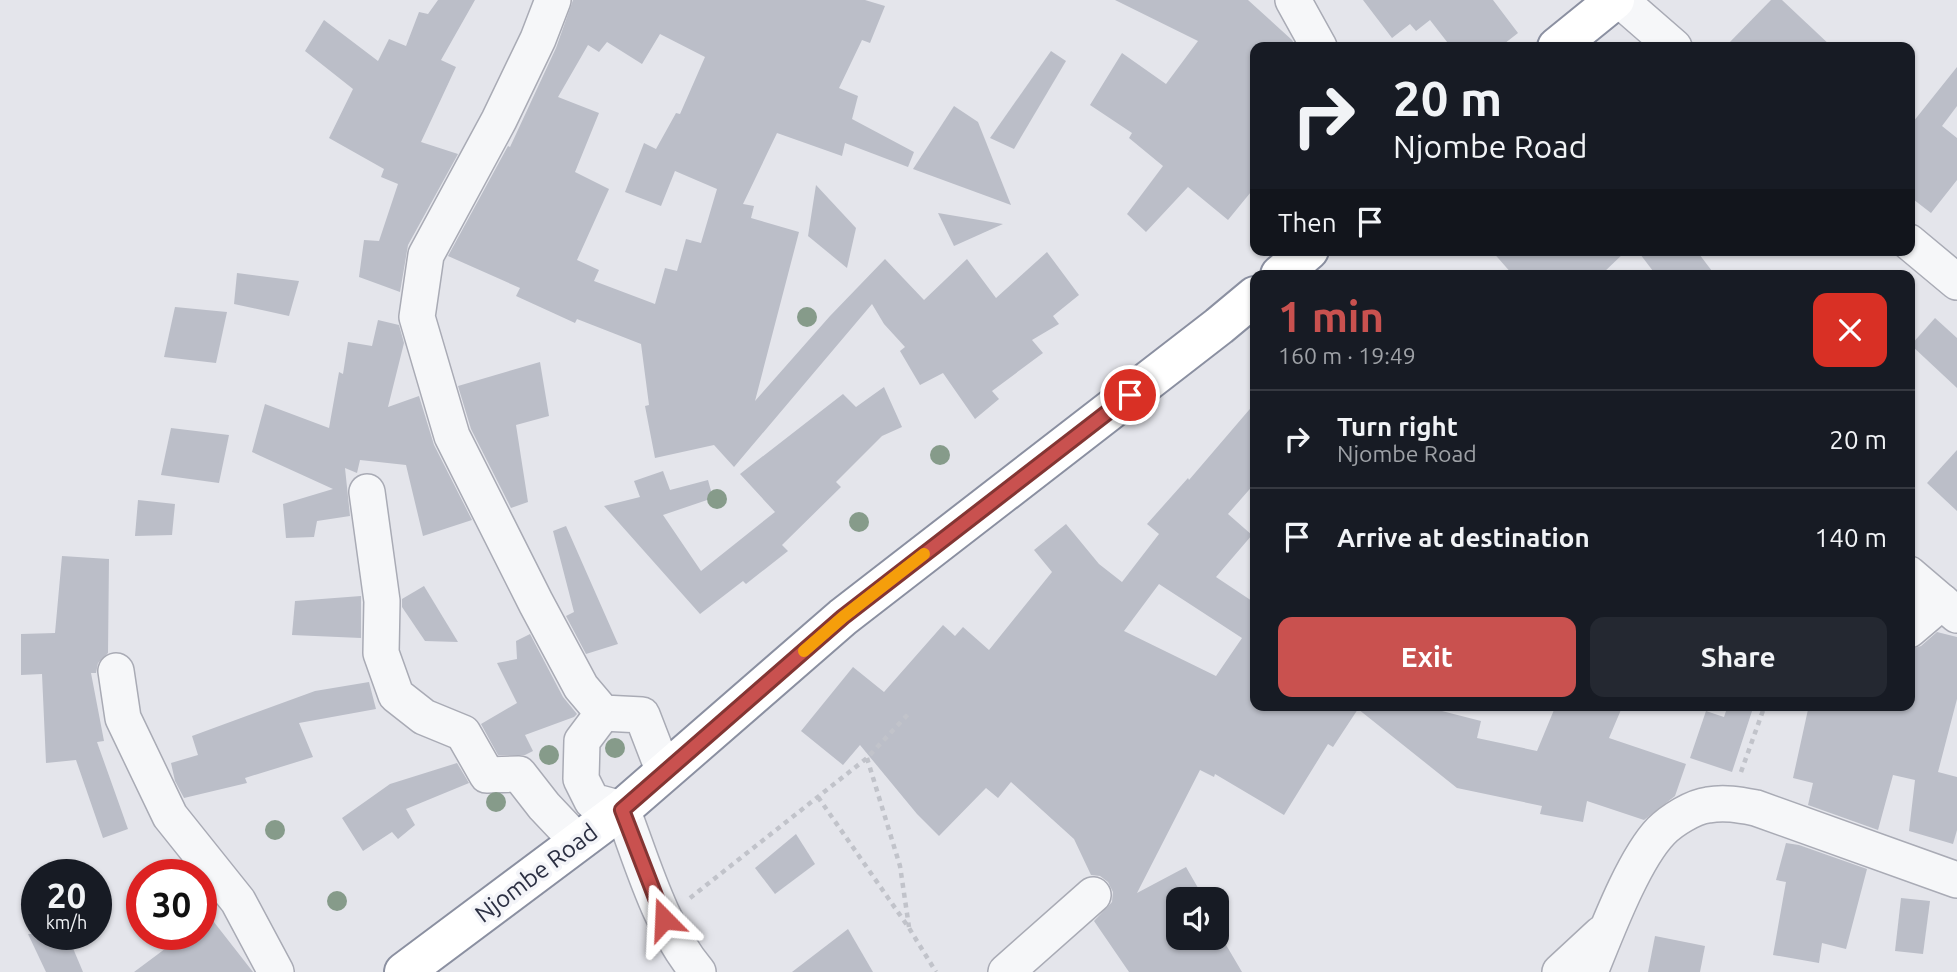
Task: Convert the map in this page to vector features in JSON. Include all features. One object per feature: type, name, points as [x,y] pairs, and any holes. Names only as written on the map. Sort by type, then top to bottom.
[{"type":"highway","points":[[1564,42],[1618,0]]},
{"type":"highway","points":[[1286,270],[1302,256]]},
{"type":"highway","name":"Njombe Road","points":[[404,972],[622,810],[843,617],[1250,300]]},
{"type":"street","points":[[553,0],[499,120],[426,256],[417,317],[452,436],[581,687],[603,713],[642,715],[664,772]]},
{"type":"street","points":[[1293,0],[1316,42]]},
{"type":"street","points":[[1618,0],[1668,42]]},
{"type":"street","points":[[1915,247],[1957,282]]},
{"type":"street","points":[[367,492],[382,601],[381,653],[396,695],[424,717],[463,733],[487,775],[519,774],[578,842]]},
{"type":"street","points":[[1915,579],[1950,609],[1915,627]]},
{"type":"street","points":[[116,671],[123,718],[170,816],[238,901],[276,972]]},
{"type":"street","points":[[603,713],[582,741],[581,779],[592,801],[622,810],[664,919],[685,957],[698,972]]},
{"type":"street","points":[[1590,972],[1642,858],[1661,831],[1682,816],[1705,805],[1730,803],[1756,808],[1957,880]]},
{"type":"street","points":[[1006,972],[1093,895]]},
{"type":"street","points":[[1560,972],[1609,926]]},
{"type":"path","points":[[664,919],[867,758],[911,711]]},
{"type":"path","points":[[1730,803],[1763,711]]},
{"type":"path","points":[[867,758],[900,866],[909,928]]},
{"type":"path","points":[[818,797],[909,928],[936,972]]},
{"type":"building","points":[[438,0],[475,0],[441,60],[456,67],[421,142],[458,154],[408,245],[400,292],[359,277],[364,240],[379,241],[398,184],[381,177],[384,169],[329,138],[353,89],[305,51],[324,20],[378,61],[389,39],[406,46],[419,12],[428,14]]},
{"type":"building","points":[[573,0],[865,0],[885,6],[870,43],[862,40],[839,88],[858,96],[852,119],[914,152],[908,167],[845,143],[842,156],[777,133],[743,204],[754,206],[751,218],[799,232],[755,401],[885,259],[924,300],[967,259],[996,298],[1047,252],[1079,295],[1053,316],[1059,324],[1032,340],[1043,353],[992,391],[999,399],[975,419],[943,373],[920,385],[900,351],[905,347],[884,324],[872,304],[734,467],[714,445],[655,458],[645,406],[649,405],[641,344],[577,319],[575,323],[516,296],[520,288],[448,256],[508,146],[510,147],[556,48]],"holes":[[[660,34],[705,57],[680,114],[676,113],[656,149],[644,143],[625,192],[661,206],[675,171],[717,189],[701,243],[686,239],[677,271],[665,268],[655,304],[594,281],[599,270],[577,260],[609,189],[575,172],[599,113],[558,97],[588,45],[599,52],[607,42],[642,64]]]},
{"type":"building","points":[[1115,0],[1248,0],[1293,42],[1250,42],[1250,193],[1228,220],[1188,187],[1146,232],[1127,214],[1163,166],[1129,138],[1132,133],[1090,105],[1122,53],[1166,84],[1198,41]]},
{"type":"building","points":[[1363,0],[1493,0],[1518,33],[1506,42],[1447,42],[1430,20],[1416,31],[1410,24],[1392,38]]},
{"type":"building","points":[[1771,0],[1782,0],[1827,42],[1730,42]]},
{"type":"building","points":[[1051,51],[1066,61],[1014,149],[990,138]]},
{"type":"building","points":[[1957,67],[1957,106],[1942,126],[1957,138],[1957,180],[1931,213],[1915,201],[1915,120]]},
{"type":"building","points":[[954,106],[978,122],[1011,205],[913,169]]},
{"type":"building","points":[[816,185],[856,228],[847,268],[808,236]]},
{"type":"building","points":[[938,213],[1003,224],[954,246]]},
{"type":"building","points":[[1496,256],[1621,256],[1606,270],[1509,270]]},
{"type":"building","points":[[1642,256],[1701,256],[1711,270],[1652,270]]},
{"type":"building","points":[[237,273],[299,281],[289,316],[234,304]]},
{"type":"building","points":[[175,307],[227,312],[216,363],[164,357]]},
{"type":"building","points":[[1935,318],[1957,338],[1957,388],[1915,349],[1915,340]]},
{"type":"building","points":[[378,320],[399,325],[404,343],[388,407],[419,396],[434,445],[472,520],[423,536],[406,465],[360,460],[357,473],[345,468],[350,516],[317,521],[314,537],[286,538],[283,504],[333,489],[252,452],[265,404],[329,428],[339,372],[343,374],[348,342],[372,346]]},
{"type":"building","points":[[540,362],[549,416],[516,425],[528,502],[511,508],[471,429],[458,386]]},
{"type":"building","points":[[884,387],[902,427],[882,436],[836,482],[841,487],[782,545],[788,551],[746,584],[743,581],[700,614],[604,506],[640,497],[634,481],[663,471],[670,490],[708,480],[713,498],[663,515],[701,571],[775,512],[740,474],[843,394],[856,407]]},
{"type":"building","points":[[1250,409],[1250,489],[1228,514],[1250,533],[1250,537],[1216,577],[1250,600],[1250,711],[1357,711],[1333,747],[1328,744],[1284,815],[1215,774],[1214,777],[1200,770],[1137,893],[1186,867],[1198,887],[1166,887],[1166,950],[1229,950],[1242,972],[1129,972],[1094,921],[1112,902],[1113,892],[1108,882],[1100,876],[1091,875],[1074,839],[1011,782],[998,798],[986,788],[939,836],[917,814],[860,745],[843,765],[801,731],[853,667],[884,692],[943,625],[955,636],[963,627],[989,650],[1052,572],[1034,550],[1066,524],[1099,564],[1122,582],[1159,534],[1147,524]],"holes":[[[1159,584],[1242,638],[1216,676],[1124,631]]]},
{"type":"building","points":[[171,428],[229,435],[219,483],[161,475]]},
{"type":"building","points":[[1957,450],[1957,511],[1927,483]]},
{"type":"building","points":[[138,500],[175,504],[172,535],[135,536]]},
{"type":"building","points":[[566,526],[618,644],[586,654],[566,616],[574,612],[553,531]]},
{"type":"building","points":[[62,556],[109,559],[108,653],[98,663],[96,673],[91,673],[104,741],[97,742],[128,829],[103,838],[76,760],[46,763],[42,674],[21,675],[21,634],[55,633]]},
{"type":"building","points":[[424,586],[458,642],[425,641],[402,607],[402,599]]},
{"type":"building","points":[[361,596],[361,638],[292,635],[295,601]]},
{"type":"building","points":[[1937,632],[1957,637],[1957,699],[1938,772],[1957,777],[1957,830],[1953,844],[1909,831],[1915,780],[1893,775],[1878,830],[1808,805],[1813,783],[1793,778],[1808,711],[1915,711],[1915,648]]},
{"type":"building","points":[[530,634],[563,697],[577,714],[525,735],[533,751],[525,755],[498,755],[481,724],[517,703],[497,663],[517,659],[516,641]]},
{"type":"building","points":[[369,682],[376,709],[299,723],[313,757],[245,778],[247,783],[184,798],[175,781],[171,763],[198,755],[192,736],[315,691]]},
{"type":"building","points":[[1361,711],[1442,711],[1481,721],[1477,738],[1537,751],[1554,711],[1620,711],[1609,738],[1686,764],[1675,796],[1644,820],[1587,801],[1583,822],[1540,814],[1542,806],[1457,788]]},
{"type":"building","points":[[1706,711],[1724,717],[1726,711],[1752,711],[1732,772],[1690,758]]},
{"type":"building","points":[[457,763],[469,783],[406,809],[415,825],[398,839],[392,832],[363,851],[342,818],[390,784]]},
{"type":"building","points":[[796,834],[815,864],[775,894],[755,868]]},
{"type":"building","points":[[1786,843],[1867,869],[1846,949],[1822,943],[1819,963],[1773,955],[1786,882],[1776,880]]},
{"type":"building","points":[[1901,898],[1930,901],[1923,954],[1895,951]]},
{"type":"building","points":[[217,926],[253,972],[134,972],[164,950],[217,950]]},
{"type":"building","points":[[848,929],[873,972],[792,972]]},
{"type":"building","points":[[1655,936],[1705,946],[1700,972],[1648,972]]},
{"type":"building","points":[[36,950],[74,950],[83,972],[46,972]]},
{"type":"slow traffic","points":[[804,651],[924,554]]},
{"type":"route","points":[[664,919],[622,810],[843,617],[1130,395]]}]
